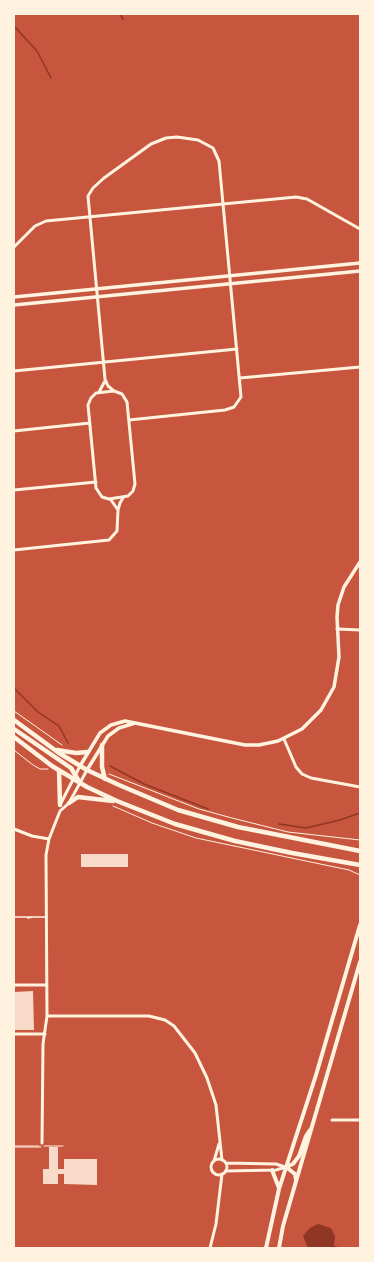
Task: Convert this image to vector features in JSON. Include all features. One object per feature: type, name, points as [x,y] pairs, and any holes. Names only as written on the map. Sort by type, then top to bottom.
[{"type":"main road","points":[[14,720],[55,750],[87,770],[178,810],[238,828],[360,851]]},
{"type":"main road","points":[[14,729],[69,767],[80,783],[115,803]]},
{"type":"main road","points":[[14,737],[59,770],[75,776]]},
{"type":"main road","points":[[102,745],[102,768],[105,779]]},
{"type":"main road","points":[[55,750],[76,753],[88,752]]},
{"type":"main road","points":[[59,770],[60,805]]},
{"type":"main road","points":[[69,803],[78,797],[115,803],[175,824],[235,841],[358,865],[360,870]]},
{"type":"main road","points":[[346,848],[360,848]]},
{"type":"main road","points":[[266,1248],[279,1189],[316,1075],[360,925]]},
{"type":"main road","points":[[278,1248],[360,962]]},
{"type":"main road","points":[[286,1167],[293,1164],[299,1156],[306,1136],[312,1127]]},
{"type":"main road","points":[[286,1167],[291,1169],[295,1174],[296,1184]]},
{"type":"main road","points":[[272,1170],[279,1189]]},
{"type":"street","points":[[118,510],[115,503],[98,493],[90,423],[89,403],[92,396],[99,392],[104,386],[105,379],[88,196],[98,183],[151,144],[172,137],[188,137],[208,144],[215,151],[219,161],[241,397],[231,409],[129,420]]},
{"type":"street","points":[[14,247],[40,223],[302,197],[360,229]]},
{"type":"street","points":[[14,297],[360,263]]},
{"type":"street","points":[[14,305],[360,272]]},
{"type":"street","points":[[14,371],[237,350]]},
{"type":"street","points":[[240,378],[360,367]]},
{"type":"street","points":[[14,550],[109,540],[116,534],[118,528],[118,510],[120,502],[132,493],[135,484],[126,400],[120,393],[114,391],[108,386],[105,379]]},
{"type":"street","points":[[99,392],[114,391]]},
{"type":"street","points":[[14,431],[90,423]]},
{"type":"street","points":[[14,490],[96,482]]},
{"type":"street","points":[[109,499],[124,498]]},
{"type":"street","points":[[42,1145],[45,1034],[47,1016],[46,855],[49,839],[60,811],[60,805],[80,766],[94,741],[107,727],[125,720],[239,744],[265,744],[284,739],[296,733],[312,720],[328,699],[334,686],[338,667],[337,611],[344,587],[360,562]]},
{"type":"street","points":[[337,629],[360,630]]},
{"type":"street","points":[[60,811],[69,803],[105,739],[115,730],[135,723]]},
{"type":"street","points":[[284,739],[296,767],[302,774],[311,778],[360,787]]},
{"type":"street","points":[[14,829],[32,836],[49,839]]},
{"type":"street","points":[[14,985],[46,985]]},
{"type":"street","points":[[47,1016],[149,1016],[165,1020],[174,1026],[195,1053],[207,1078],[216,1105],[222,1160],[226,1163],[276,1164],[286,1167]]},
{"type":"street","points":[[14,1034],[45,1034]]},
{"type":"street","points":[[332,1120],[360,1120]]},
{"type":"street","points":[[219,1142],[212,1170],[216,1174],[219,1186]]},
{"type":"street","points":[[214,1162],[222,1160]]},
{"type":"street","points":[[226,1163],[226,1171]]},
{"type":"street","points":[[216,1174],[222,1174],[226,1171],[272,1170],[286,1167]]},
{"type":"street","points":[[210,1248],[216,1224],[219,1186],[222,1174]]},
{"type":"lane","points":[[14,917],[46,917]]},
{"type":"path","points":[[14,710],[63,746]]},
{"type":"path","points":[[14,750],[32,765],[40,769],[52,771]]},
{"type":"path","points":[[108,774],[200,809],[232,818],[288,832],[360,840]]},
{"type":"path","points":[[115,803],[152,823],[196,838],[349,870],[360,875]]},
{"type":"path","points":[[14,1147],[42,1145]]},
{"type":"shaded area","points":[[318,1224],[331,1228],[335,1236],[334,1246],[344,1248],[308,1248],[303,1236],[310,1228]]},
{"type":"building","points":[[81,854],[128,854],[128,867],[81,867]]},
{"type":"building","points":[[33,991],[34,1030],[14,1030],[14,992]]},
{"type":"building","points":[[49,1147],[58,1147],[58,1169],[64,1169],[64,1159],[97,1159],[97,1185],[64,1184],[64,1174],[58,1174],[58,1184],[43,1184],[43,1169],[49,1169]]},
{"type":"waterway","points":[[120,14],[123,19]]},
{"type":"waterway","points":[[14,26],[37,51],[51,78]]},
{"type":"waterway","points":[[14,688],[38,712],[59,726],[68,743]]},
{"type":"waterway","points":[[110,766],[144,784],[208,809]]},
{"type":"waterway","points":[[279,824],[306,828],[340,820],[360,813]]}]
